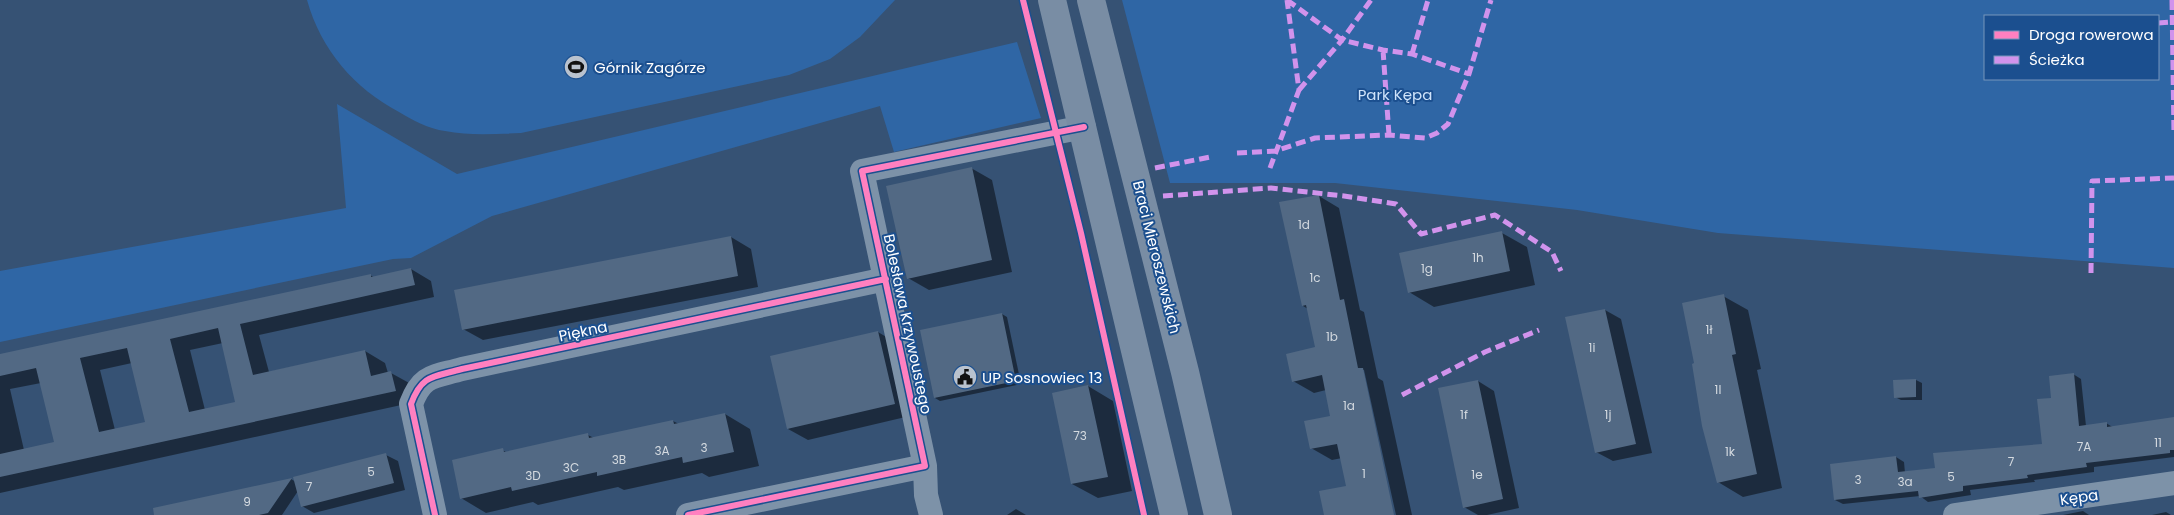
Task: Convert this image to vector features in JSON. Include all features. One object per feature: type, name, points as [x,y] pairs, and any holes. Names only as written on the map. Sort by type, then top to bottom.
[{"type":"main road","points":[[1052,0],[1084,127],[1174,515]]},
{"type":"main road","name":"Braci Mieroszewskich","points":[[1091,0],[1181,353],[1218,515]]},
{"type":"street","name":"Bolesława Krzywoustego","points":[[925,466],[862,171],[1084,127]]},
{"type":"street","name":"Piękna","points":[[435,515],[412,404],[416,391],[425,380],[462,369],[886,279]]},
{"type":"street","points":[[688,515],[925,466],[926,495],[931,515]]},
{"type":"street","name":"Kępa","points":[[1955,515],[2174,483]]},
{"type":"green space","name":"Górnik Zagórze","points":[[307,0],[895,0],[860,37],[830,59],[789,75],[521,133],[464,134],[439,130],[415,121],[368,91],[341,66],[330,51],[313,18]]},
{"type":"green space","name":"Park Kępa","points":[[1122,0],[2174,0],[2174,268],[1718,233],[1577,210],[1335,183],[1170,183]]},
{"type":"green space","points":[[1017,42],[1041,118],[894,152],[880,106],[492,216],[411,258],[393,259],[0,342],[0,271],[346,208],[337,104],[457,174]]},
{"type":"building","points":[[972,167],[992,260],[907,279],[886,186]]},
{"type":"building","points":[[1319,195],[1340,300],[1344,299],[1358,368],[1363,368],[1394,515],[1324,515],[1319,491],[1346,486],[1337,444],[1310,449],[1304,421],[1330,416],[1322,375],[1292,382],[1286,354],[1315,347],[1306,305],[1302,306],[1279,202]]},
{"type":"building","points":[[1502,231],[1510,271],[1408,293],[1399,253]]},
{"type":"building","points":[[731,236],[738,276],[462,330],[454,290]]},
{"type":"building","points":[[411,268],[415,285],[240,324],[253,375],[365,350],[371,376],[391,371],[396,391],[0,477],[0,454],[54,442],[36,368],[0,376],[0,354],[371,274],[371,277]],"holes":[[[218,328],[235,402],[189,412],[170,339]],[[127,348],[145,422],[99,432],[80,358]]]},
{"type":"building","points":[[1724,294],[1736,354],[1732,355],[1757,474],[1717,483],[1702,426],[1692,364],[1694,363],[1682,303]]},
{"type":"building","points":[[1605,309],[1636,444],[1595,453],[1565,317]]},
{"type":"building","points":[[1002,313],[1016,381],[934,398],[920,330]]},
{"type":"building","points":[[878,331],[895,404],[787,429],[770,356]]},
{"type":"building","points":[[2074,373],[2079,426],[2107,422],[2107,427],[2174,417],[2174,450],[2170,450],[2170,453],[2086,463],[2087,467],[2027,475],[2028,478],[1963,486],[1963,491],[1919,498],[1918,491],[1834,500],[1830,464],[1896,456],[1898,472],[1935,468],[1933,453],[2042,444],[2037,399],[2051,398],[2049,376]]},
{"type":"building","points":[[1916,379],[1916,397],[1894,398],[1893,380]]},
{"type":"building","points":[[1478,380],[1503,499],[1463,508],[1438,388]]},
{"type":"building","points":[[1088,385],[1108,477],[1071,484],[1052,393]]},
{"type":"building","points":[[725,413],[734,452],[683,463],[682,457],[597,476],[597,472],[512,491],[511,487],[460,499],[452,460],[503,448],[504,452],[588,433],[589,438],[673,420],[674,424]]},
{"type":"building","points":[[386,453],[394,483],[301,507],[293,477]]},
{"type":"building","points":[[292,478],[268,513],[259,515],[154,515],[153,508]]},
{"type":"marked path","points":[[1287,0],[1342,40],[1383,50],[1412,54],[1469,74]]},
{"type":"marked path","points":[[1270,168],[1299,90],[1287,0]]},
{"type":"marked path","points":[[1299,90],[1342,40],[1371,0]]},
{"type":"marked path","points":[[1412,54],[1428,0]]},
{"type":"marked path","points":[[1237,153],[1275,151],[1315,138],[1389,135],[1425,138],[1437,133],[1448,124],[1469,74],[1491,0]]},
{"type":"marked path","points":[[2172,0],[2174,135]]},
{"type":"marked path","points":[[2159,23],[2171,22]]},
{"type":"marked path","points":[[1383,50],[1389,135]]},
{"type":"marked path","points":[[1155,168],[1210,157]]},
{"type":"marked path","points":[[2091,273],[2092,181],[2174,178]]},
{"type":"marked path","points":[[1163,196],[1271,188],[1344,196],[1396,204],[1421,234],[1495,215],[1552,252],[1561,271]]},
{"type":"marked path","points":[[1402,395],[1485,352],[1539,330]]},
{"type":"cycle path","points":[[1023,0],[1081,233],[1144,515]]},
{"type":"cycle path","points":[[688,515],[925,466],[862,171],[1084,127]]},
{"type":"cycle path","points":[[435,515],[411,404],[420,387],[430,378],[462,369],[886,279]]},
{"type":"place","name":"Górnik Zagórze","points":[[576,67]]},
{"type":"place","name":"UP Sosnowiec 13","points":[[965,377]]}]
